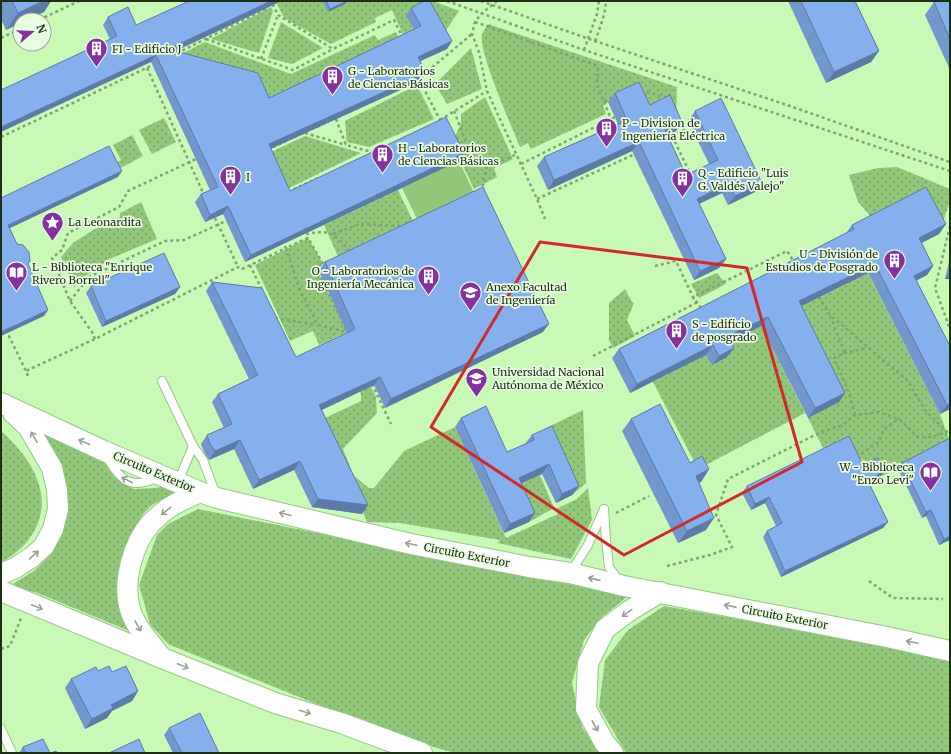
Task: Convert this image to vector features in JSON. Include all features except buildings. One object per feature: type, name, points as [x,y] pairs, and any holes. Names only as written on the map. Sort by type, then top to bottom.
[{"type":"street","name":"Circuito Exterior","points":[[2,403],[104,451],[208,495],[411,544],[879,635],[950,651]]},
{"type":"street","points":[[1,574],[15,568],[32,557],[44,546],[53,529],[58,509],[57,490],[52,468],[28,427],[2,403]]},
{"type":"street","points":[[162,658],[138,627],[130,609],[126,588],[129,568],[138,543],[151,523],[169,508],[208,495]]},
{"type":"street","points":[[1,592],[162,658],[275,702],[341,723],[422,753]]},
{"type":"street","points":[[613,753],[604,742],[586,709],[588,663],[605,629],[629,611],[660,592]]},
{"type":"lane","points":[[162,381],[193,446],[203,460],[208,495]]},
{"type":"lane","points":[[170,479],[193,446]]},
{"type":"lane","points":[[570,574],[588,545],[604,509],[609,567],[624,586]]},
{"type":"lane","points":[[1,730],[12,753]]},
{"type":"path","points":[[52,14],[79,1]]},
{"type":"path","points":[[447,1],[584,50],[950,171]]},
{"type":"path","points":[[481,1],[950,162]]},
{"type":"path","points":[[497,1],[481,14],[475,22],[472,34],[479,52],[487,91],[538,199],[545,219]]},
{"type":"path","points":[[584,50],[598,14],[599,1]]},
{"type":"path","points":[[594,41],[600,28],[606,1]]},
{"type":"path","points":[[173,55],[273,5],[278,15],[333,49]]},
{"type":"path","points":[[261,59],[278,15]]},
{"type":"path","points":[[205,38],[293,70],[394,20],[404,41]]},
{"type":"path","points":[[475,22],[598,66],[598,85],[612,119]]},
{"type":"path","points":[[1,38],[12,33]]},
{"type":"path","points":[[271,149],[420,81],[424,74],[472,34]]},
{"type":"path","points":[[1,136],[160,61]]},
{"type":"path","points":[[421,67],[424,74]]},
{"type":"path","points":[[147,68],[206,198]]},
{"type":"path","points":[[420,81],[440,120]]},
{"type":"path","points":[[641,90],[668,98],[671,104]]},
{"type":"path","points":[[433,123],[487,91]]},
{"type":"path","points":[[604,101],[616,95]]},
{"type":"path","points":[[454,111],[466,142]]},
{"type":"path","points":[[665,140],[684,130],[677,117]]},
{"type":"path","points":[[521,164],[615,118]]},
{"type":"path","points":[[336,119],[346,145]]},
{"type":"path","points":[[304,133],[372,152],[366,155]]},
{"type":"path","points":[[672,136],[693,178]]},
{"type":"path","points":[[538,199],[637,153]]},
{"type":"path","points":[[476,194],[484,185],[486,168],[517,154]]},
{"type":"path","points":[[95,339],[92,332],[70,301],[52,258],[62,250],[68,233],[119,207],[128,191],[196,159]]},
{"type":"path","points":[[283,194],[324,175]]},
{"type":"path","points":[[215,218],[238,267]]},
{"type":"path","points":[[70,301],[89,277],[165,241],[184,240],[226,221]]},
{"type":"path","points":[[333,234],[360,224],[405,226],[398,229]]},
{"type":"path","points":[[950,226],[935,288],[950,330]]},
{"type":"path","points":[[306,234],[320,231],[333,234],[350,251],[343,254]]},
{"type":"path","points":[[26,371],[95,339],[238,267],[242,268],[250,265],[308,238],[323,264]]},
{"type":"path","points":[[283,245],[286,248],[301,293],[318,325]]},
{"type":"path","points":[[693,298],[787,252],[795,265]]},
{"type":"path","points":[[330,260],[316,267],[350,339]]},
{"type":"path","points":[[593,356],[696,303],[676,261],[655,266]]},
{"type":"path","points":[[250,265],[262,291]]},
{"type":"path","points":[[820,297],[830,315],[845,353]]},
{"type":"path","points":[[693,298],[704,311]]},
{"type":"path","points":[[830,315],[908,382],[925,410],[949,432]]},
{"type":"path","points":[[275,318],[318,325],[347,332]]},
{"type":"path","points":[[4,327],[28,376]]},
{"type":"path","points":[[855,415],[849,393],[834,358],[845,353],[868,348]]},
{"type":"path","points":[[371,382],[391,424]]},
{"type":"path","points":[[667,566],[710,555],[732,547],[716,515],[728,479],[817,434],[843,425],[855,415],[878,412],[899,419],[918,437],[932,437],[949,432]]},
{"type":"path","points":[[852,459],[879,442],[884,429],[899,419]]},
{"type":"path","points":[[605,518],[649,496]]},
{"type":"path","points":[[869,581],[893,598],[943,599]]},
{"type":"path","points":[[1,649],[10,646],[21,618]]},
{"type":"highlighted area","points":[[540,242],[747,268],[802,462],[624,555],[431,427]]},
{"type":"green space","points":[[282,1],[433,1],[459,11],[441,38],[411,52],[392,10],[375,18],[376,22],[331,44],[284,18],[277,4]]},
{"type":"green space","points":[[271,7],[273,11],[259,53],[211,39]]},
{"type":"green space","points":[[281,22],[323,48],[292,64],[268,58]]},
{"type":"green space","points":[[488,24],[677,87],[676,131],[643,114],[632,91],[603,105],[606,114],[531,149],[528,143],[520,147],[496,90],[485,56],[482,44],[482,35]]},
{"type":"green space","points":[[396,32],[401,41],[246,114],[157,66],[205,42],[291,74],[375,35],[378,40]]},
{"type":"green space","points":[[471,48],[482,89],[447,104],[435,84]]},
{"type":"green space","points":[[417,85],[434,119],[369,147],[347,142],[345,121]]},
{"type":"green space","points":[[485,97],[513,159],[494,168],[497,177],[474,189],[452,142],[461,124],[461,114]]},
{"type":"green space","points":[[164,118],[176,142],[152,154],[139,130]]},
{"type":"green space","points":[[132,135],[143,156],[115,171],[112,165],[121,160],[113,145]]},
{"type":"green space","points":[[305,136],[361,153],[285,190],[269,153]]},
{"type":"green space","points":[[459,161],[474,193],[417,219],[402,188]]},
{"type":"green space","points":[[897,167],[950,189],[950,201],[939,234],[920,196],[874,220],[858,202],[849,175],[878,168]]},
{"type":"green space","points":[[398,190],[415,225],[340,261],[324,225]]},
{"type":"green space","points":[[141,202],[157,239],[105,261],[101,268],[88,274],[74,287],[61,257],[73,243],[93,230],[120,217],[120,213]]},
{"type":"green space","points":[[308,238],[323,264],[316,267],[347,332],[319,345],[313,331],[290,341],[255,265]]},
{"type":"green space","points":[[860,258],[940,414],[950,442],[880,477],[873,464],[851,455],[825,452],[808,418],[838,402],[792,311],[847,284]]},
{"type":"green space","points":[[717,273],[726,284],[699,298],[691,284]]},
{"type":"green space","points":[[625,289],[634,303],[627,320],[635,336],[613,348],[609,340],[609,303]]},
{"type":"green space","points":[[761,326],[805,413],[698,469],[653,382]]},
{"type":"green space","points":[[346,337],[376,397],[377,413],[343,449],[350,466],[343,471],[323,419],[361,401],[361,394],[336,341]]},
{"type":"green space","points":[[583,410],[586,483],[572,495],[545,435],[544,429]]},
{"type":"green space","points":[[35,425],[101,458],[110,471],[134,489],[166,486],[176,491],[146,511],[136,527],[126,552],[119,578],[118,597],[127,630],[40,594],[11,585],[34,571],[47,558],[63,530]]},
{"type":"green space","points":[[455,427],[506,538],[558,514],[556,509],[577,499],[588,488],[592,520],[571,559],[498,543],[500,540],[400,523],[367,522],[357,497],[352,474],[369,488],[374,488],[404,451]]},
{"type":"green space","points":[[1,431],[14,443],[30,464],[38,481],[42,501],[41,512],[34,532],[20,549],[1,562]]},
{"type":"green space","points":[[540,475],[554,508],[529,522],[513,487]]},
{"type":"green space","points":[[198,509],[628,596],[601,618],[584,640],[572,683],[582,727],[601,753],[455,753],[427,745],[331,710],[168,644],[150,624],[139,585],[157,535],[168,524]]},
{"type":"green space","points":[[664,606],[950,657],[950,753],[626,753],[599,707],[605,660],[628,630]]},
{"type":"place","name":"FI - Edificio J","points":[[96,68]]},
{"type":"place","name":"G - Laboratorios de Ciencias Básicas","points":[[333,96]]},
{"type":"place","name":"P - Division de Ingeniería Eléctrica","points":[[607,148]]},
{"type":"place","name":"H - Laboratorios de Ciencias Básicas","points":[[383,174]]},
{"type":"place","name":"I","points":[[230,196]]},
{"type":"place","name":"Q - Edificio \"Luis G. Valdés Valejo\"","points":[[682,198]]},
{"type":"place","name":"La Leonardita","points":[[53,242]]},
{"type":"place","name":"U - División de Estudios de Posgrado","points":[[894,280]]},
{"type":"place","name":"L - Biblioteca \"Enrique Rivero Borrell\"","points":[[17,292]]},
{"type":"place","name":"O - Laboratorios de Ingeniería Mecánica","points":[[429,296]]},
{"type":"place","name":"Anexo Facultad de Ingeniería","points":[[470,312]]},
{"type":"place","name":"S - Edificio de posgrado","points":[[676,350]]},
{"type":"place","name":"Universidad Nacional Autónoma de México","points":[[476,398]]},
{"type":"place","name":"W - Biblioteca \"Enzo Levi\"","points":[[930,492]]}]
